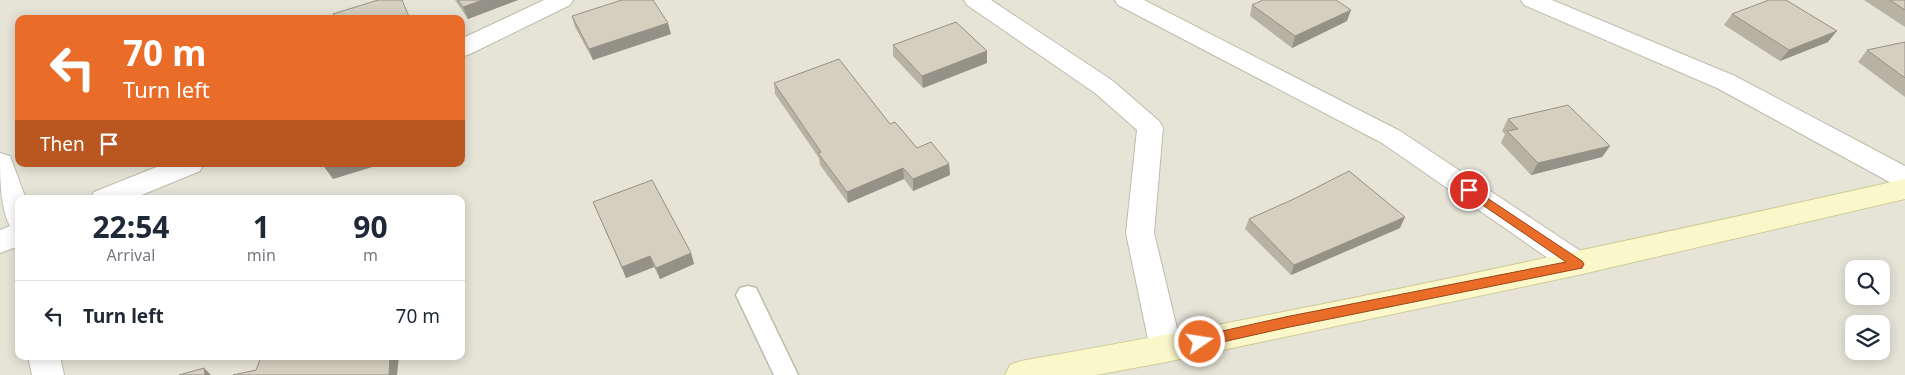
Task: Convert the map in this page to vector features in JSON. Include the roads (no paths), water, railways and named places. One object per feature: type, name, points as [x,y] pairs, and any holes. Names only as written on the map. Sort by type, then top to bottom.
[{"type":"street","points":[[1126,0],[1390,137],[1578,264]]},
{"type":"street","points":[[1532,0],[1726,82],[1905,178]]},
{"type":"street","points":[[465,47],[558,1]]},
{"type":"street","points":[[985,2],[1104,87],[1150,127],[1140,233],[1166,349]]},
{"type":"street","points":[[0,163],[15,206]]},
{"type":"street","points":[[114,195],[183,167]]},
{"type":"street","points":[[1021,375],[1166,349],[1285,322],[1578,264],[1905,189]]},
{"type":"street","points":[[0,242],[15,236]]},
{"type":"street","points":[[45,360],[48,375]]},
{"type":"lane","points":[[748,295],[786,375]]}]
